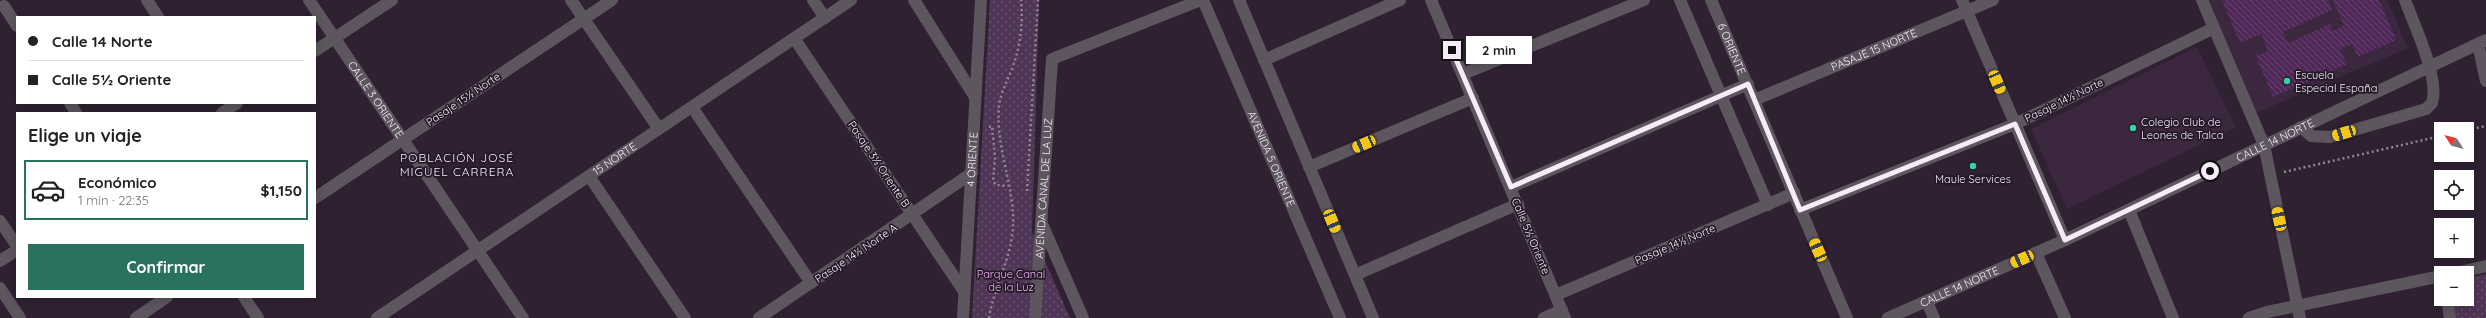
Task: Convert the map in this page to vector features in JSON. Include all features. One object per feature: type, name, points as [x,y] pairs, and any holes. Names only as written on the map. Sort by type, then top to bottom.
[{"type":"street","points":[[147,0],[157,16]]},
{"type":"street","name":"CALLE 3 ORIENTE","points":[[309,0],[523,318]]},
{"type":"street","points":[[316,50],[392,0]]},
{"type":"street","points":[[571,0],[660,128]]},
{"type":"street","name":"Pasaje 15½ Norte","points":[[316,197],[612,0]]},
{"type":"street","points":[[813,0],[825,18]]},
{"type":"street","name":"15 NORTE","points":[[377,318],[851,0]]},
{"type":"street","points":[[914,0],[976,97]]},
{"type":"street","name":"4 ORIENTE","points":[[963,318],[963,290],[972,174],[981,0]]},
{"type":"street","name":"AVENIDA CANAL DE LA LUZ","points":[[1035,318],[1052,59],[1202,0]]},
{"type":"street","name":"AVENIDA 5 ORIENTE","points":[[1202,0],[1340,318]]},
{"type":"street","points":[[1239,0],[1373,318]]},
{"type":"street","points":[[1264,60],[1400,0]]},
{"type":"street","name":"Calle 5½ Oriente","points":[[1431,0],[1511,187],[1563,314]]},
{"type":"street","points":[[1463,74],[1644,0]]},
{"type":"street","points":[[1680,0],[1768,204]]},
{"type":"street","name":"6 ORIENTE","points":[[1711,0],[1847,318]]},
{"type":"street","points":[[1962,0],[2065,240]]},
{"type":"street","name":"PASAJE 15 NORTE","points":[[1754,100],[1993,0]]},
{"type":"street","points":[[2202,0],[2264,145],[2298,312]]},
{"type":"street","points":[[2301,128],[2317,138],[2330,137],[2426,109],[2432,103],[2434,97],[2429,68],[2405,0]]},
{"type":"street","points":[[5,5],[16,24]]},
{"type":"street","name":"Pasaje 14½ Norte","points":[[1800,210],[2015,124],[2214,28]]},
{"type":"street","name":"Pasaje 3½ Oriente B","points":[[794,38],[963,290]]},
{"type":"street","points":[[2482,42],[2486,82]]},
{"type":"street","name":"CALLE 14 NORTE","points":[[1888,318],[2065,240],[2482,42]]},
{"type":"street","points":[[1511,187],[1748,84]]},
{"type":"street","points":[[1309,167],[1473,98]]},
{"type":"street","points":[[221,109],[234,104]]},
{"type":"street","points":[[692,107],[811,284]]},
{"type":"street","name":"Pasaje 14½ Norte A","points":[[759,318],[972,174]]},
{"type":"street","points":[[589,176],[685,318]]},
{"type":"street","name":"Pasaje 14½ Norte","points":[[1556,295],[1794,193]]},
{"type":"street","points":[[1355,275],[1518,204]]},
{"type":"street","points":[[2129,210],[2173,318]]},
{"type":"street","points":[[0,221],[16,245]]},
{"type":"street","points":[[1041,221],[1083,318]]},
{"type":"street","points":[[0,261],[16,251]]},
{"type":"street","points":[[2036,253],[2065,318]]},
{"type":"street","points":[[2474,269],[2486,266]]},
{"type":"street","points":[[2249,318],[2267,312],[2298,312],[2434,278]]},
{"type":"street","points":[[0,288],[20,318]]},
{"type":"street","points":[[136,318],[166,298]]},
{"type":"street","points":[[245,298],[258,318]]},
{"type":"street","points":[[1927,302],[1934,318]]},
{"type":"street","points":[[2448,306],[2450,318]]},
{"type":"street","points":[[1544,318],[1563,314]]},
{"type":"path","points":[[989,318],[993,296],[1009,250],[1013,227],[1008,186],[1001,152],[999,108],[1002,89],[1013,66],[1020,42],[1023,18],[1020,0]]},
{"type":"path","points":[[1027,195],[1038,0]]},
{"type":"path","points":[[987,133],[989,126],[992,126],[996,158],[993,181],[996,184],[1008,186]]},
{"type":"path","points":[[2474,129],[2486,126]]},
{"type":"path","points":[[2270,175],[2434,138]]},
{"type":"shaded area","name":"Escuela Especial España","points":[[2208,0],[2387,0],[2408,48],[2256,113]]},
{"type":"shaded area","name":"Colegio Club de Leones de Talca","points":[[2197,47],[2236,127],[2067,209],[2031,129]]},
{"type":"green space","name":"Parque Canal de la Luz","points":[[990,0],[1039,0],[1032,232],[1070,318],[972,318]]},
{"type":"green space","points":[[2486,274],[2486,318],[2449,318],[2447,306],[2474,306],[2474,277]]},
{"type":"building","name":"Escuela Especial España","points":[[2222,0],[2328,0],[2332,10],[2283,32],[2288,43],[2330,24],[2332,31],[2344,26],[2333,0],[2379,0],[2396,40],[2358,57],[2352,44],[2340,49],[2347,64],[2273,97],[2256,56],[2268,51],[2261,34],[2240,43]]},
{"type":"place","name":"Escuela Especial España","points":[[2287,81]]},
{"type":"place","name":"Colegio Club de Leones de Talca","points":[[2133,128]]},
{"type":"place","name":"Maule Services","points":[[1973,166]]},
{"type":"district","name":"POBLACIÓN JOSÉ MIGUEL CARRERA","points":[[457,165]]},
{"type":"route","points":[[1452,50],[1511,187],[1748,84],[1800,210],[2015,124],[2065,240],[2210,171]]}]
